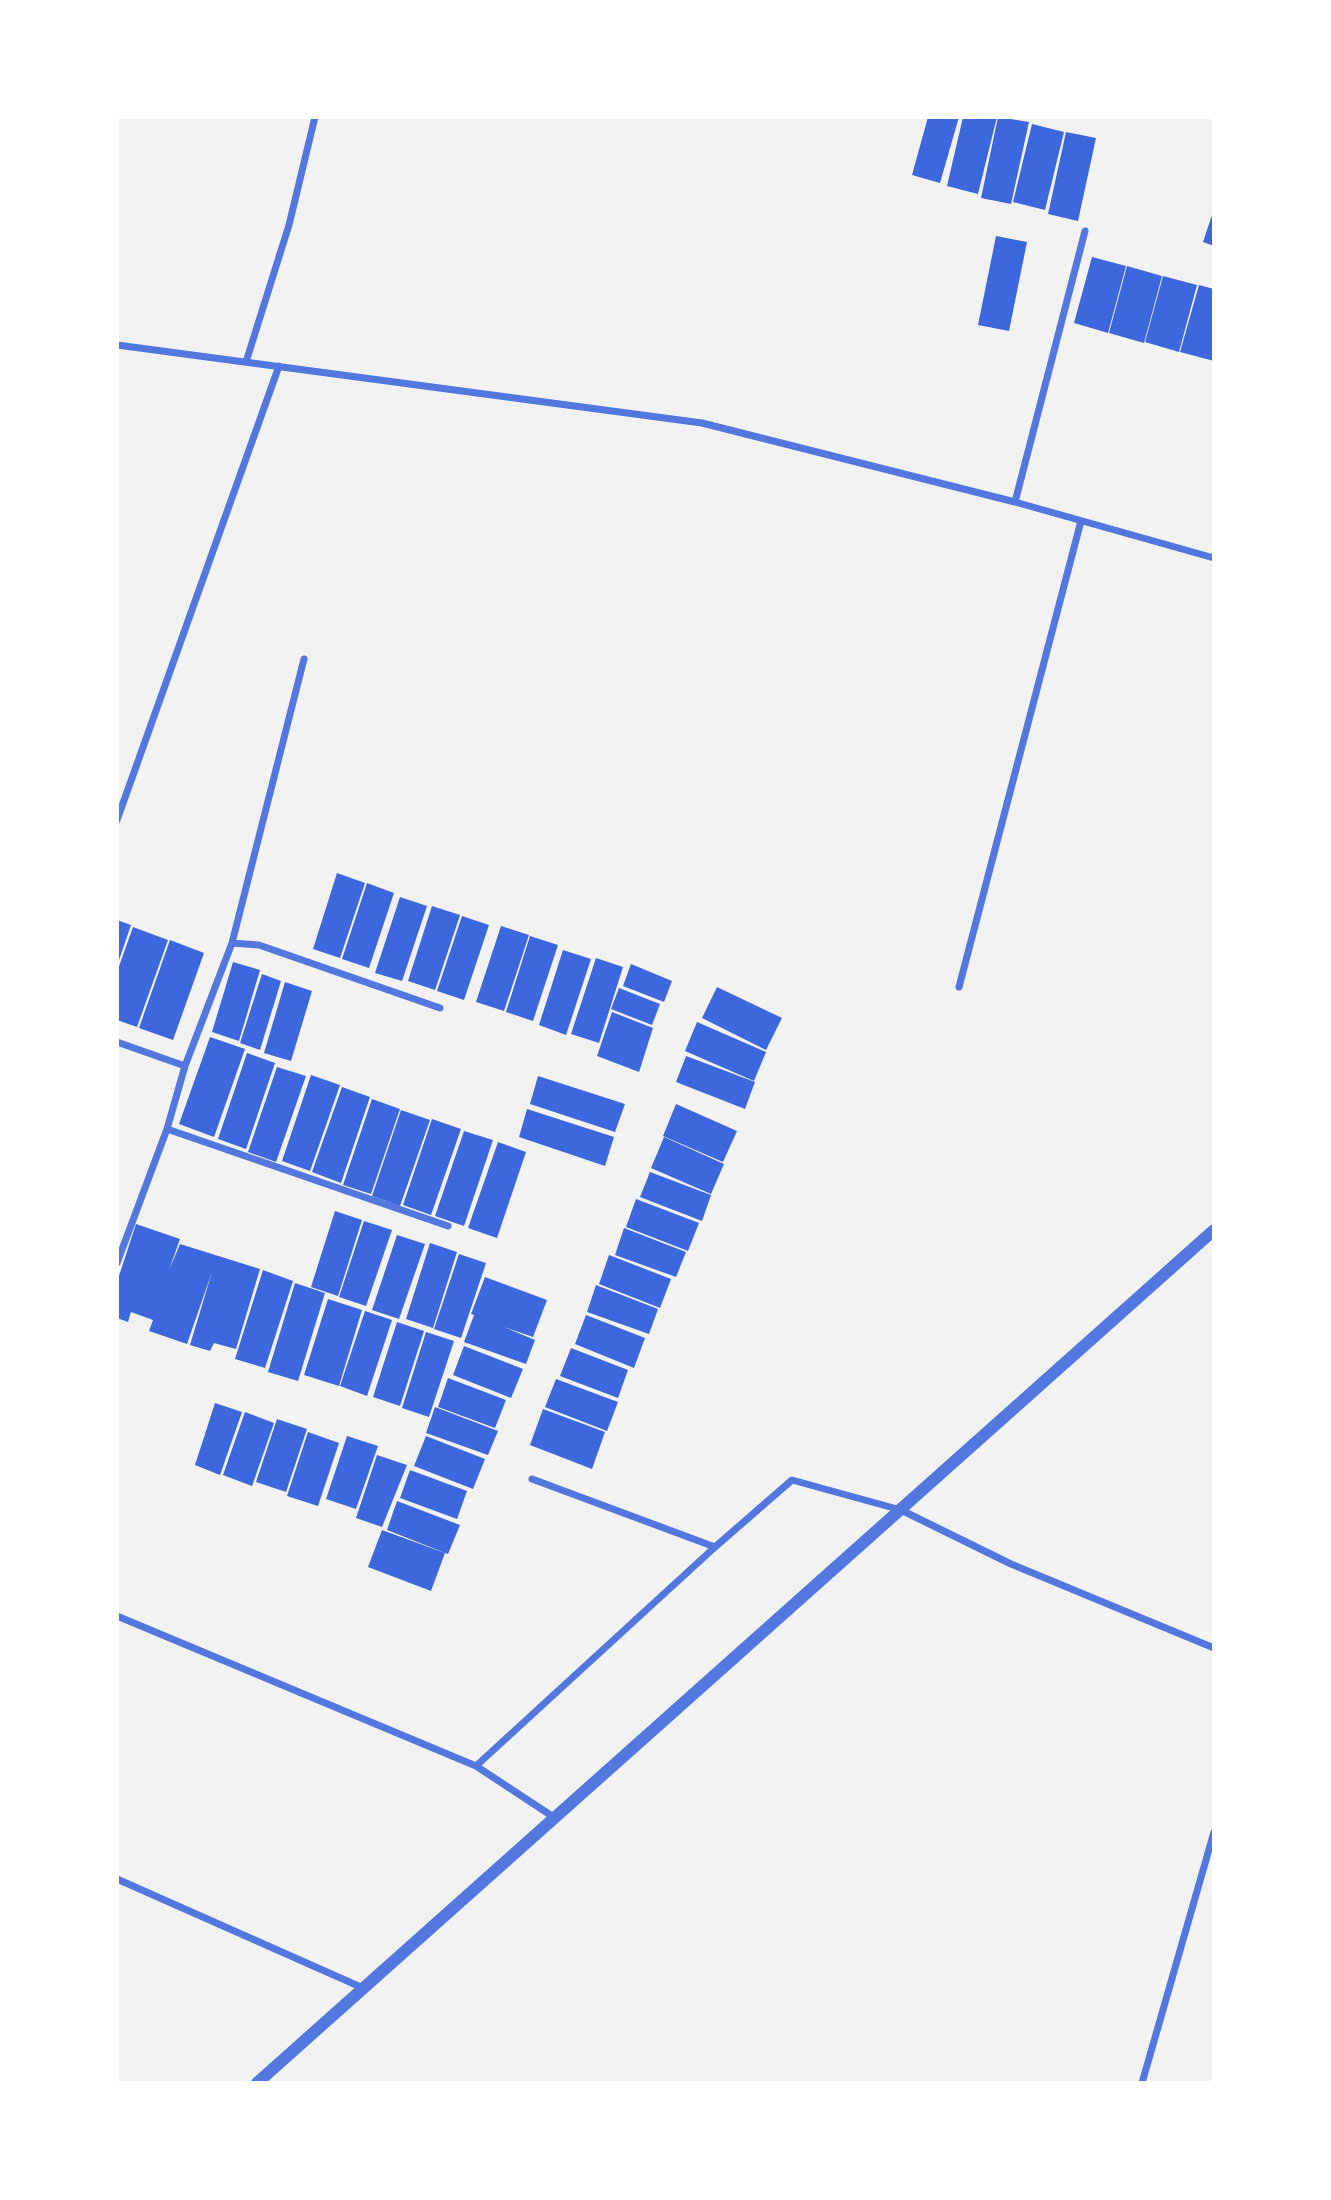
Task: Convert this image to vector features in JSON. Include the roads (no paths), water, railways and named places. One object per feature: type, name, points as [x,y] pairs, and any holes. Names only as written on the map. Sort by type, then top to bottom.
[{"type":"street","points":[[246,362],[289,225],[315,117]]},
{"type":"street","points":[[1015,502],[1085,231]]},
{"type":"street","points":[[117,345],[702,423],[1015,502],[1214,558]]},
{"type":"street","points":[[117,820],[279,366]]},
{"type":"street","points":[[959,987],[1081,521]]},
{"type":"street","points":[[117,1263],[167,1129],[185,1066],[232,943],[304,659]]},
{"type":"street","points":[[232,943],[259,945],[440,1008]]},
{"type":"street","points":[[117,1042],[185,1066]]},
{"type":"street","points":[[167,1129],[449,1226]]},
{"type":"street","points":[[257,2083],[1214,1230]]},
{"type":"street","points":[[532,1479],[715,1547]]},
{"type":"street","points":[[477,1766],[715,1547],[792,1480],[901,1510],[1011,1564],[1214,1648]]},
{"type":"street","points":[[117,1616],[477,1766],[555,1818]]},
{"type":"street","points":[[1142,2083],[1214,1832]]},
{"type":"street","points":[[117,1880],[364,1988]]}]
